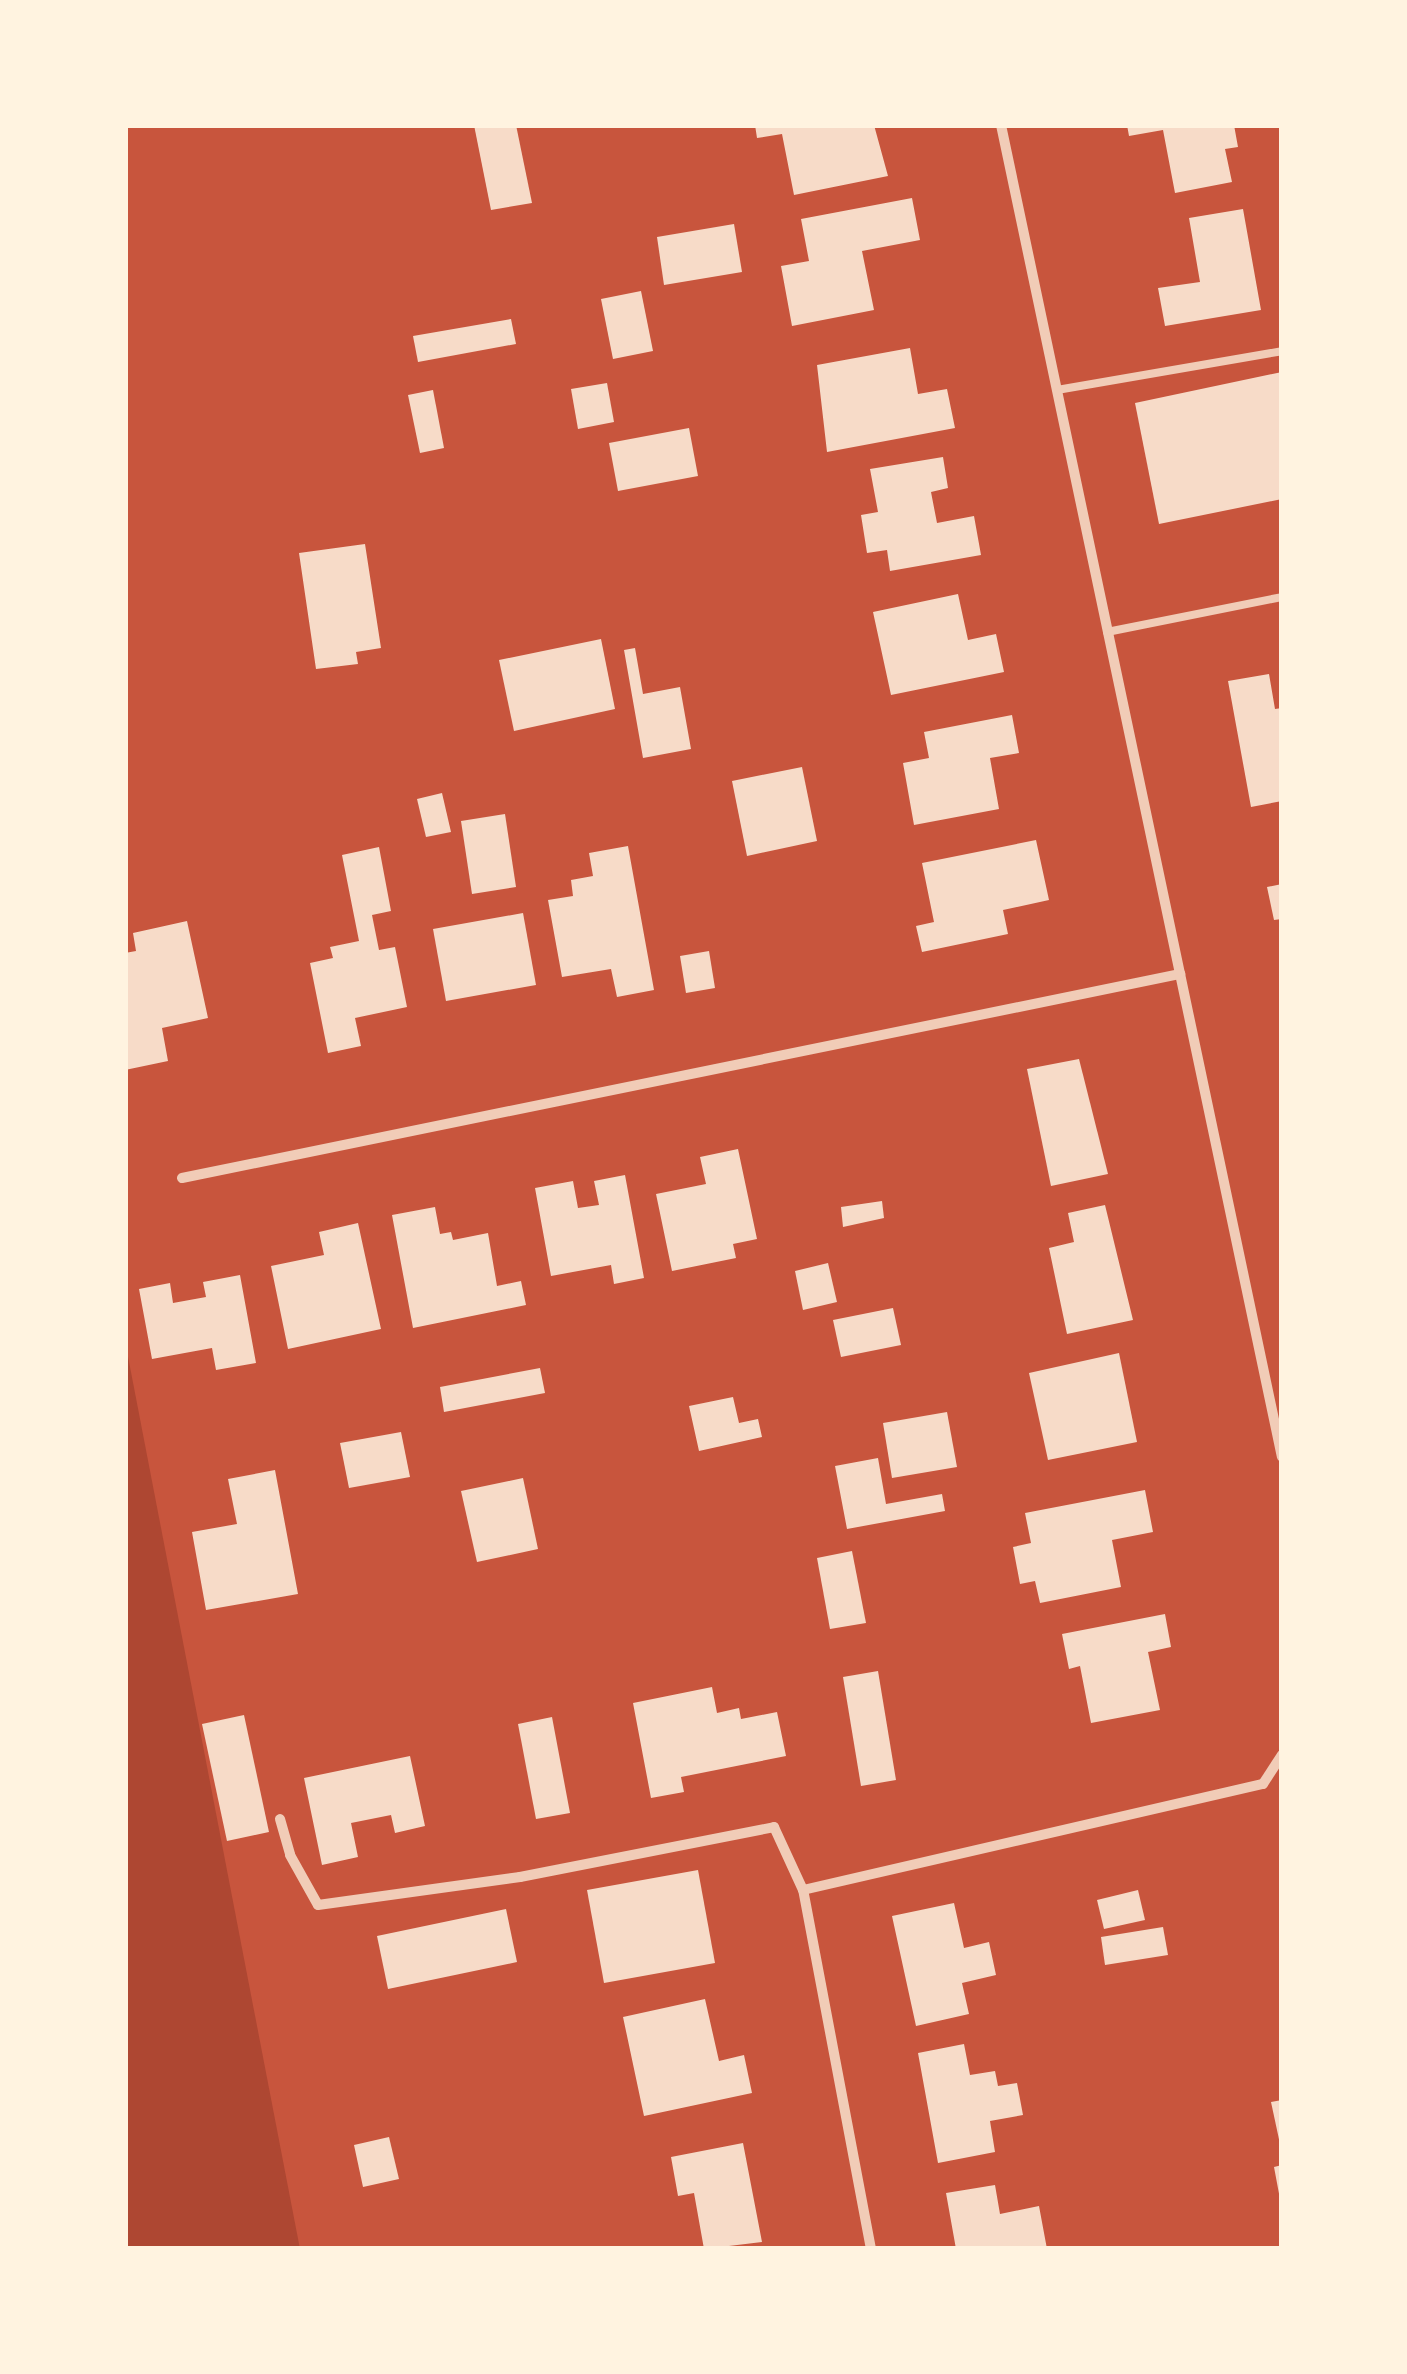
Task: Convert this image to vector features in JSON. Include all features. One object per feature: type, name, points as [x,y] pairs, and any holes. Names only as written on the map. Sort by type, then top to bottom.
[{"type":"street","points":[[1001,125],[1282,1457]]},
{"type":"street","points":[[182,1178],[1180,974]]},
{"type":"street","points":[[803,1890],[1263,1784],[1282,1755]]},
{"type":"street","points":[[280,1818],[290,1855],[318,1905],[520,1877],[774,1827],[803,1890],[871,2249]]},
{"type":"lane","points":[[1057,390],[1282,351]]},
{"type":"lane","points":[[1108,632],[1282,597]]},
{"type":"shaded area","points":[[125,1341],[300,2249],[125,2249]]},
{"type":"building","points":[[474,125],[516,125],[532,203],[491,210]]},
{"type":"building","points":[[755,125],[874,125],[888,176],[794,195],[782,134],[757,138]]},
{"type":"building","points":[[1127,125],[1234,125],[1238,147],[1225,149],[1232,182],[1175,193],[1163,130],[1129,136]]},
{"type":"building","points":[[912,198],[920,240],[862,251],[874,310],[792,326],[781,266],[809,261],[801,219]]},
{"type":"building","points":[[1243,209],[1261,310],[1165,326],[1158,288],[1200,282],[1189,218]]},
{"type":"building","points":[[734,224],[742,272],[664,285],[657,237]]},
{"type":"building","points":[[641,291],[653,351],[613,359],[601,299]]},
{"type":"building","points":[[511,319],[516,344],[418,362],[413,336]]},
{"type":"building","points":[[910,348],[918,394],[947,389],[955,428],[827,452],[817,365]]},
{"type":"building","points":[[1282,372],[1282,499],[1159,524],[1135,403]]},
{"type":"building","points":[[607,383],[614,422],[578,429],[571,389]]},
{"type":"building","points":[[433,390],[444,448],[420,453],[408,395]]},
{"type":"building","points":[[689,428],[698,476],[618,491],[609,443]]},
{"type":"building","points":[[943,457],[948,488],[931,492],[937,523],[974,516],[981,555],[890,571],[887,550],[867,553],[861,515],[878,512],[870,469]]},
{"type":"building","points":[[365,544],[381,648],[356,652],[358,664],[316,669],[299,553]]},
{"type":"building","points":[[958,594],[968,640],[996,634],[1004,672],[891,695],[873,612]]},
{"type":"building","points":[[601,639],[615,709],[514,731],[499,660]]},
{"type":"building","points":[[635,648],[643,694],[680,687],[691,749],[643,758],[624,650]]},
{"type":"building","points":[[1269,674],[1275,709],[1282,708],[1282,801],[1251,807],[1228,681]]},
{"type":"building","points":[[1012,715],[1019,753],[990,758],[999,809],[914,825],[903,763],[929,758],[924,732]]},
{"type":"building","points":[[802,767],[817,841],[747,856],[732,781]]},
{"type":"building","points":[[442,793],[451,832],[426,837],[417,799]]},
{"type":"building","points":[[505,814],[516,887],[472,894],[461,821]]},
{"type":"building","points":[[1036,840],[1049,900],[1003,910],[1008,934],[922,952],[916,926],[934,922],[922,863]]},
{"type":"building","points":[[628,846],[654,990],[617,997],[611,969],[562,977],[548,900],[573,896],[571,880],[593,876],[589,853]]},
{"type":"building","points":[[379,847],[391,911],[372,915],[379,950],[395,947],[407,1007],[355,1018],[361,1046],[328,1053],[310,963],[333,958],[330,947],[359,941],[342,855]]},
{"type":"building","points":[[1282,884],[1282,919],[1274,920],[1267,887]]},
{"type":"building","points":[[523,913],[536,985],[446,1001],[433,929]]},
{"type":"building","points":[[187,921],[208,1018],[162,1028],[168,1061],[125,1070],[125,953],[136,951],[133,933]]},
{"type":"building","points":[[709,951],[715,988],[686,993],[680,956]]},
{"type":"building","points":[[1079,1059],[1108,1174],[1051,1186],[1027,1069]]},
{"type":"building","points":[[738,1149],[757,1239],[733,1244],[736,1258],[672,1271],[656,1194],[706,1184],[700,1157]]},
{"type":"building","points":[[625,1175],[644,1278],[614,1284],[611,1265],[551,1276],[535,1188],[573,1181],[578,1208],[599,1205],[594,1181]]},
{"type":"building","points":[[882,1201],[884,1218],[843,1227],[841,1207]]},
{"type":"building","points":[[1105,1205],[1133,1320],[1067,1334],[1049,1248],[1074,1242],[1068,1213]]},
{"type":"building","points":[[435,1207],[440,1234],[451,1232],[453,1240],[488,1233],[497,1286],[521,1281],[526,1305],[413,1328],[392,1215]]},
{"type":"building","points":[[358,1223],[381,1329],[288,1349],[271,1266],[324,1255],[319,1232]]},
{"type":"building","points":[[828,1263],[837,1302],[803,1310],[795,1271]]},
{"type":"building","points":[[240,1275],[256,1363],[216,1370],[212,1348],[152,1359],[139,1289],[170,1283],[173,1303],[206,1297],[203,1282]]},
{"type":"building","points":[[893,1308],[901,1345],[841,1357],[833,1320]]},
{"type":"building","points":[[1119,1353],[1137,1442],[1048,1460],[1029,1373]]},
{"type":"building","points":[[540,1368],[545,1393],[444,1412],[440,1387]]},
{"type":"building","points":[[733,1397],[739,1423],[758,1419],[762,1437],[699,1451],[689,1406]]},
{"type":"building","points":[[947,1412],[957,1467],[892,1478],[883,1423]]},
{"type":"building","points":[[401,1432],[410,1477],[349,1488],[340,1443]]},
{"type":"building","points":[[878,1458],[886,1504],[942,1494],[945,1511],[847,1529],[835,1466]]},
{"type":"building","points":[[275,1470],[298,1594],[206,1610],[192,1532],[237,1524],[228,1479]]},
{"type":"building","points":[[523,1478],[538,1549],[477,1562],[461,1491]]},
{"type":"building","points":[[1145,1490],[1153,1532],[1112,1540],[1121,1587],[1040,1603],[1035,1581],[1020,1584],[1013,1547],[1031,1543],[1025,1513]]},
{"type":"building","points":[[852,1551],[866,1623],[830,1629],[817,1558]]},
{"type":"building","points":[[1165,1614],[1171,1647],[1148,1652],[1160,1710],[1091,1723],[1080,1666],[1069,1669],[1062,1634]]},
{"type":"building","points":[[878,1671],[896,1780],[861,1786],[843,1677]]},
{"type":"building","points":[[712,1687],[717,1713],[739,1708],[741,1719],[777,1712],[786,1756],[681,1777],[684,1792],[651,1798],[633,1703]]},
{"type":"building","points":[[244,1715],[269,1832],[227,1841],[202,1724]]},
{"type":"building","points":[[552,1717],[570,1813],[536,1819],[518,1724]]},
{"type":"building","points":[[410,1756],[425,1826],[395,1833],[391,1815],[351,1823],[358,1857],[322,1865],[304,1778]]},
{"type":"building","points":[[698,1870],[715,1963],[604,1983],[587,1890]]},
{"type":"building","points":[[1138,1890],[1145,1920],[1104,1929],[1097,1900]]},
{"type":"building","points":[[954,1903],[964,1948],[989,1942],[996,1975],[962,1983],[969,2014],[916,2026],[892,1916]]},
{"type":"building","points":[[506,1909],[517,1962],[388,1989],[377,1936]]},
{"type":"building","points":[[1163,1927],[1168,1955],[1105,1965],[1101,1937]]},
{"type":"building","points":[[705,1999],[719,2061],[744,2055],[752,2093],[644,2116],[623,2017]]},
{"type":"building","points":[[964,2044],[970,2075],[995,2071],[998,2086],[1017,2083],[1023,2115],[990,2121],[995,2152],[938,2163],[918,2053]]},
{"type":"building","points":[[1282,2100],[1282,2144],[1280,2144],[1271,2102]]},
{"type":"building","points":[[389,2137],[399,2179],[363,2187],[354,2145]]},
{"type":"building","points":[[743,2143],[762,2242],[704,2249],[694,2193],[678,2196],[671,2157]]},
{"type":"building","points":[[1282,2165],[1282,2198],[1280,2199],[1274,2167]]},
{"type":"building","points":[[995,2185],[1000,2214],[1039,2206],[1047,2249],[956,2249],[946,2193]]}]
